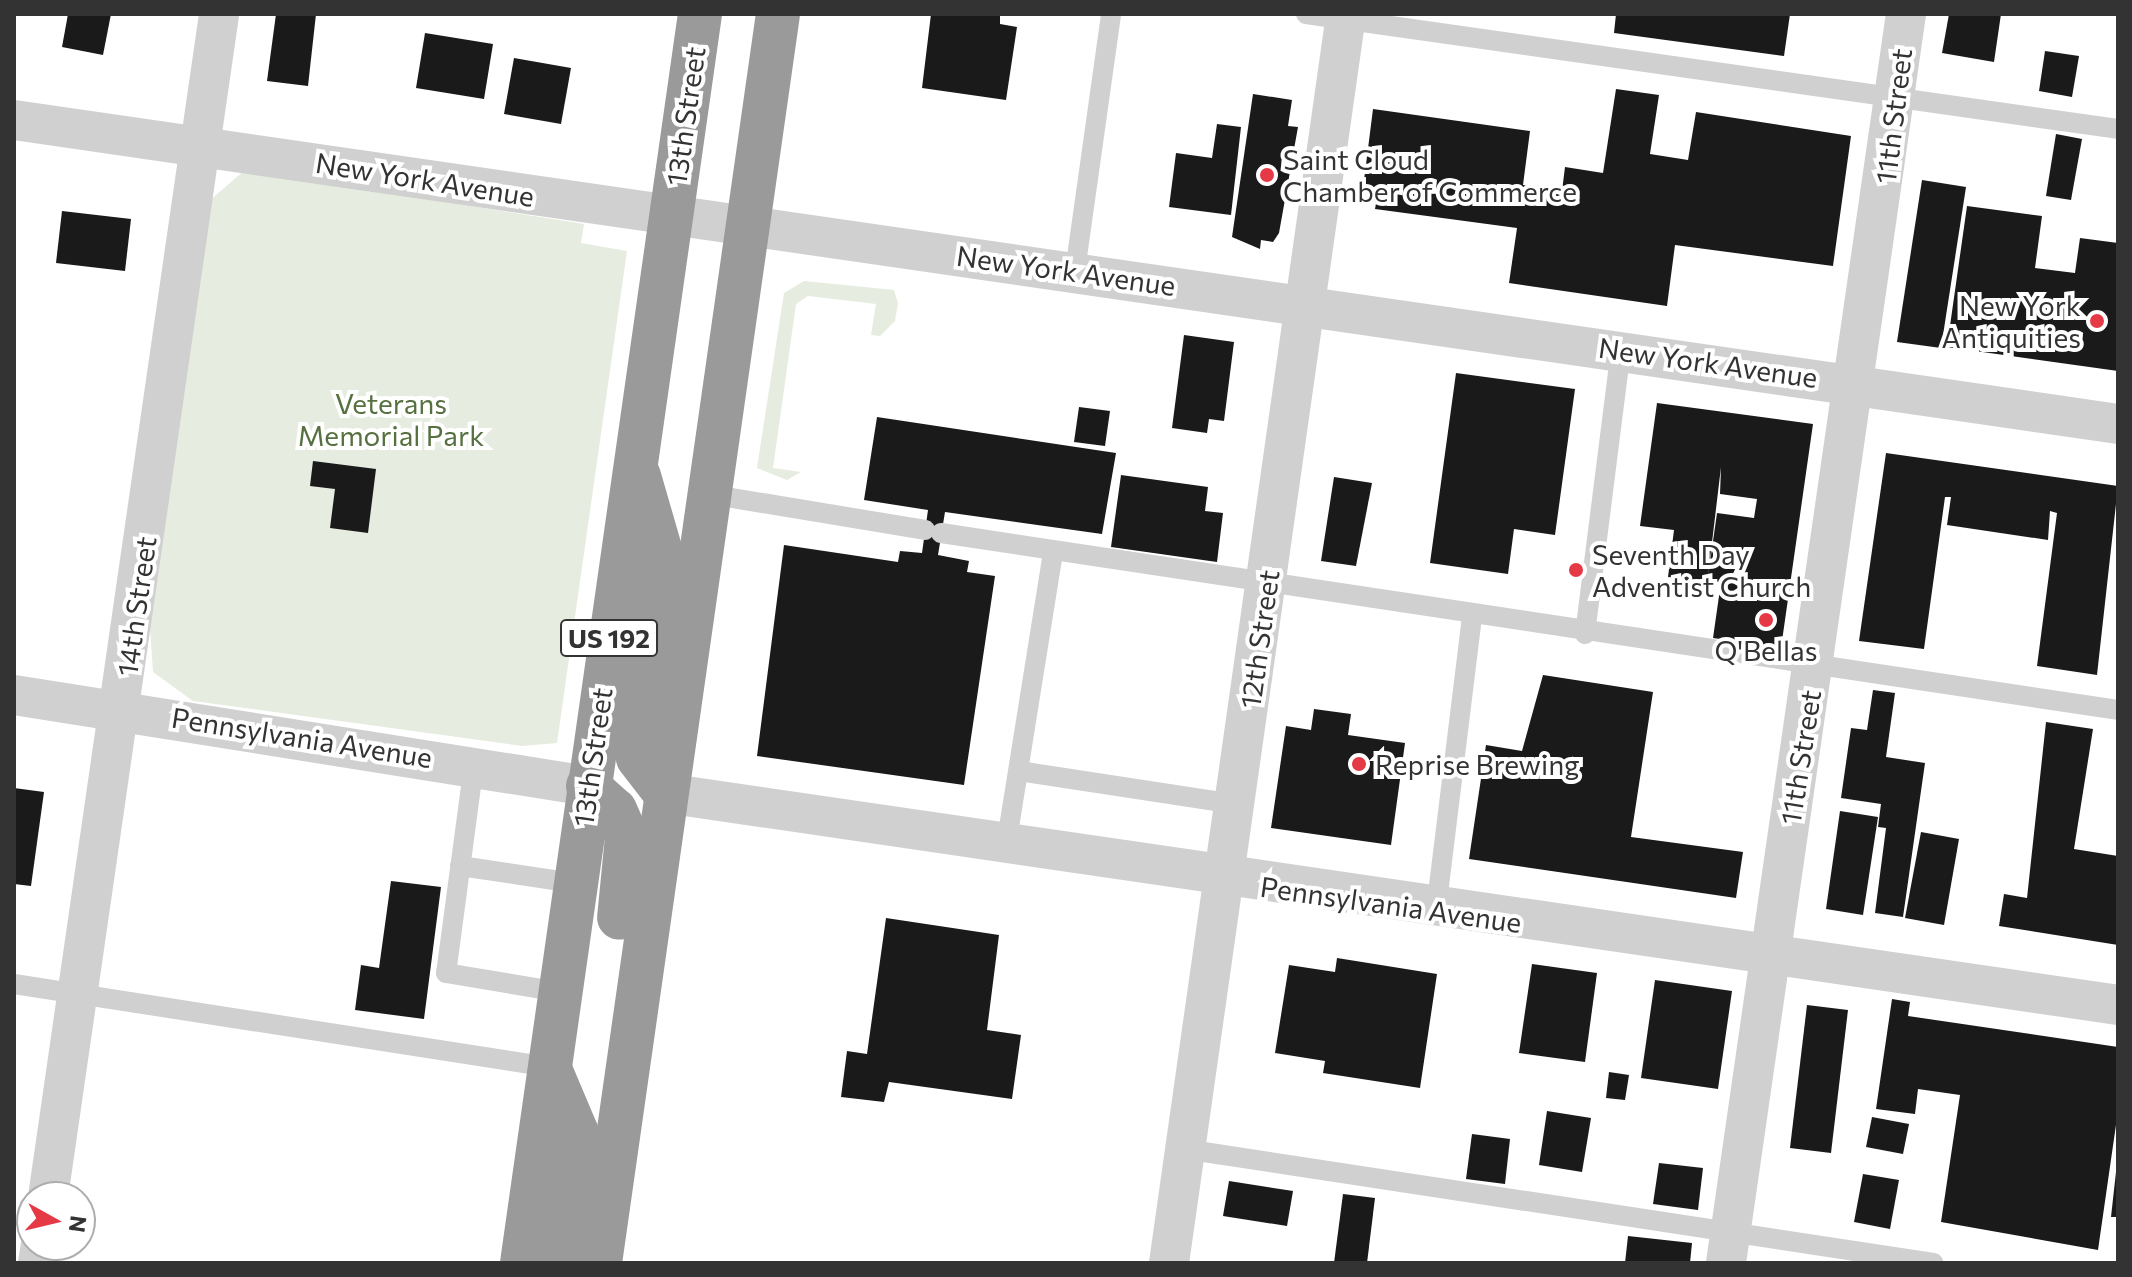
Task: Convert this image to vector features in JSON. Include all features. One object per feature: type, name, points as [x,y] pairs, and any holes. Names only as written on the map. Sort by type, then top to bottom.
[{"type":"highway","name":"13th Street","points":[[522,1263],[700,14]]},
{"type":"highway","name":"US 192","points":[[600,1263],[778,14]]},
{"type":"highway","points":[[635,462],[661,552],[635,728],[638,758],[665,793]]},
{"type":"highway","points":[[588,786],[615,810],[627,837],[605,1035],[628,1063]]},
{"type":"highway","points":[[549,1067],[577,1133],[560,1263]]},
{"type":"street","name":"14th Street","points":[[50,1181],[122,709],[219,14]]},
{"type":"street","name":"11th Street","points":[[1728,1247],[1769,958],[1858,384],[1906,14]]},
{"type":"street","name":"12th Street","points":[[1169,1263],[1306,303],[1332,16]]},
{"type":"street","name":"New York Avenue","points":[[14,120],[1306,303],[2118,424]]},
{"type":"street","name":"Pennsylvania Avenue","points":[[14,695],[474,764],[588,786]]},
{"type":"street","name":"Pennsylvania Avenue","points":[[665,793],[1225,880],[2118,1005]]},
{"type":"lane","points":[[1075,271],[1111,14]]},
{"type":"lane","points":[[1332,16],[2118,129]]},
{"type":"lane","points":[[1585,634],[1621,349]]},
{"type":"lane","points":[[708,494],[1472,618],[2118,710]]},
{"type":"lane","points":[[1006,846],[1053,552]]},
{"type":"lane","points":[[1436,910],[1472,618]]},
{"type":"lane","points":[[474,764],[446,973],[560,992]]},
{"type":"lane","points":[[1019,771],[1235,804]]},
{"type":"lane","points":[[460,866],[574,883]]},
{"type":"lane","points":[[14,984],[549,1067]]},
{"type":"lane","points":[[1184,1149],[1728,1247],[1933,1263]]},
{"type":"green space","name":"Veterans Memorial Park","points":[[245,170],[584,224],[581,243],[627,251],[557,743],[522,746],[193,701],[153,672],[150,627],[209,201]]},
{"type":"green space","points":[[804,281],[894,290],[898,303],[895,321],[880,336],[871,335],[876,304],[808,296],[796,304],[773,468],[801,472],[787,480],[757,468],[784,293]]},
{"type":"building","points":[[68,14],[111,14],[103,55],[62,47]]},
{"type":"building","points":[[276,14],[316,14],[308,86],[267,81]]},
{"type":"building","points":[[931,14],[1000,14],[1000,24],[1017,27],[1006,100],[922,88]]},
{"type":"building","points":[[1616,14],[1790,14],[1784,56],[1614,33]]},
{"type":"building","points":[[1949,14],[2001,14],[1994,62],[1942,53]]},
{"type":"building","points":[[425,33],[493,44],[484,99],[416,88]]},
{"type":"building","points":[[2045,51],[2079,56],[2072,97],[2039,91]]},
{"type":"building","points":[[514,58],[571,68],[561,124],[504,114]]},
{"type":"building","points":[[1616,89],[1659,95],[1650,154],[1688,160],[1696,112],[1851,136],[1833,266],[1675,245],[1667,306],[1509,283],[1517,228],[1375,209],[1377,198],[1362,196],[1373,109],[1530,131],[1523,185],[1562,191],[1565,167],[1603,173]]},
{"type":"building","points":[[1253,94],[1292,100],[1288,126],[1298,127],[1279,233],[1273,242],[1261,240],[1260,249],[1232,237]]},
{"type":"building","points":[[1217,124],[1241,127],[1231,215],[1169,207],[1176,153],[1212,158]]},
{"type":"building","points":[[2056,134],[2082,139],[2071,200],[2046,196]]},
{"type":"building","points":[[1922,180],[1966,187],[1941,348],[1897,342]]},
{"type":"building","points":[[1967,206],[2042,216],[2035,268],[2075,273],[2080,238],[2118,243],[2118,371],[1947,347]]},
{"type":"building","points":[[62,211],[131,219],[125,271],[56,263]]},
{"type":"building","points":[[1184,335],[1234,342],[1224,421],[1209,419],[1207,433],[1172,428]]},
{"type":"building","points":[[1456,373],[1575,389],[1555,535],[1514,529],[1508,574],[1430,563]]},
{"type":"building","points":[[1657,403],[1813,424],[1781,648],[1713,638],[1721,582],[1668,577],[1674,530],[1640,526]],"holes":[[[1721,467],[1720,494],[1757,499],[1754,518],[1717,513],[1708,576]]]},
{"type":"building","points":[[1079,407],[1110,411],[1105,446],[1074,442]]},
{"type":"building","points":[[877,417],[1116,453],[1102,534],[945,512],[938,555],[969,561],[967,572],[995,576],[964,785],[757,756],[784,545],[898,562],[900,551],[922,553],[928,510],[864,500]]},
{"type":"building","points":[[1886,453],[2118,486],[2097,675],[2037,666],[2057,513],[2050,511],[2048,540],[1947,525],[1951,497],[1945,497],[1924,649],[1859,641]]},
{"type":"building","points":[[313,461],[376,469],[368,533],[330,528],[335,489],[310,486]]},
{"type":"building","points":[[1121,475],[1208,487],[1205,511],[1223,513],[1217,562],[1111,547]]},
{"type":"building","points":[[1334,477],[1372,483],[1356,566],[1321,561]]},
{"type":"building","points":[[1543,675],[1653,692],[1631,837],[1743,852],[1736,898],[1469,859],[1486,745],[1522,751]]},
{"type":"building","points":[[1873,690],[1895,693],[1886,757],[1925,763],[1903,917],[1875,913],[1886,828],[1878,827],[1881,804],[1841,798],[1851,728],[1867,730]]},
{"type":"building","points":[[1314,709],[1351,714],[1348,735],[1405,743],[1391,845],[1271,828],[1286,726],[1311,730]]},
{"type":"building","points":[[2046,722],[2093,729],[2074,849],[2118,856],[2118,945],[1999,926],[2004,894],[2027,898]]},
{"type":"building","points":[[14,788],[44,792],[31,886],[14,884]]},
{"type":"building","points":[[1840,811],[1878,817],[1863,915],[1826,909]]},
{"type":"building","points":[[1921,832],[1959,839],[1944,925],[1905,918]]},
{"type":"building","points":[[391,881],[441,887],[424,1019],[355,1010],[361,965],[379,968]]},
{"type":"building","points":[[886,918],[999,935],[987,1030],[1021,1035],[1012,1099],[889,1082],[884,1102],[841,1097],[847,1051],[867,1054]]},
{"type":"building","points":[[1337,958],[1437,974],[1420,1088],[1323,1073],[1325,1061],[1275,1053],[1289,965],[1335,972]]},
{"type":"building","points":[[1532,964],[1597,973],[1585,1062],[1519,1053]]},
{"type":"building","points":[[1655,980],[1732,991],[1718,1089],[1641,1078]]},
{"type":"building","points":[[1892,999],[1910,1002],[1908,1016],[2118,1047],[2118,1111],[2098,1250],[1941,1222],[1960,1095],[1918,1089],[1915,1114],[1876,1109]]},
{"type":"building","points":[[1807,1005],[1848,1010],[1831,1153],[1790,1148]]},
{"type":"building","points":[[1609,1072],[1629,1075],[1625,1100],[1606,1098]]},
{"type":"building","points":[[1547,1111],[1591,1118],[1582,1172],[1539,1165]]},
{"type":"building","points":[[1872,1117],[1909,1124],[1903,1154],[1866,1147]]},
{"type":"building","points":[[1472,1134],[1510,1139],[1505,1184],[1466,1179]]},
{"type":"building","points":[[1659,1163],[1703,1168],[1698,1210],[1653,1204]]},
{"type":"building","points":[[2116,1172],[2118,1217],[2111,1217]]},
{"type":"building","points":[[1863,1174],[1899,1180],[1890,1229],[1854,1222]]},
{"type":"building","points":[[1229,1181],[1293,1191],[1287,1226],[1223,1216]]},
{"type":"building","points":[[1343,1194],[1375,1198],[1367,1263],[1334,1263]]},
{"type":"building","points":[[1628,1236],[1692,1243],[1690,1263],[1625,1263]]},
{"type":"place","name":"Saint Cloud Chamber of Commerce","points":[[1267,175]]},
{"type":"place","name":"New York Antiquities","points":[[2097,321]]},
{"type":"place","name":"Seventh Day Adventist Church","points":[[1576,570]]},
{"type":"place","name":"Q'Bellas","points":[[1766,620]]},
{"type":"place","name":"Reprise Brewing","points":[[1359,764]]}]
